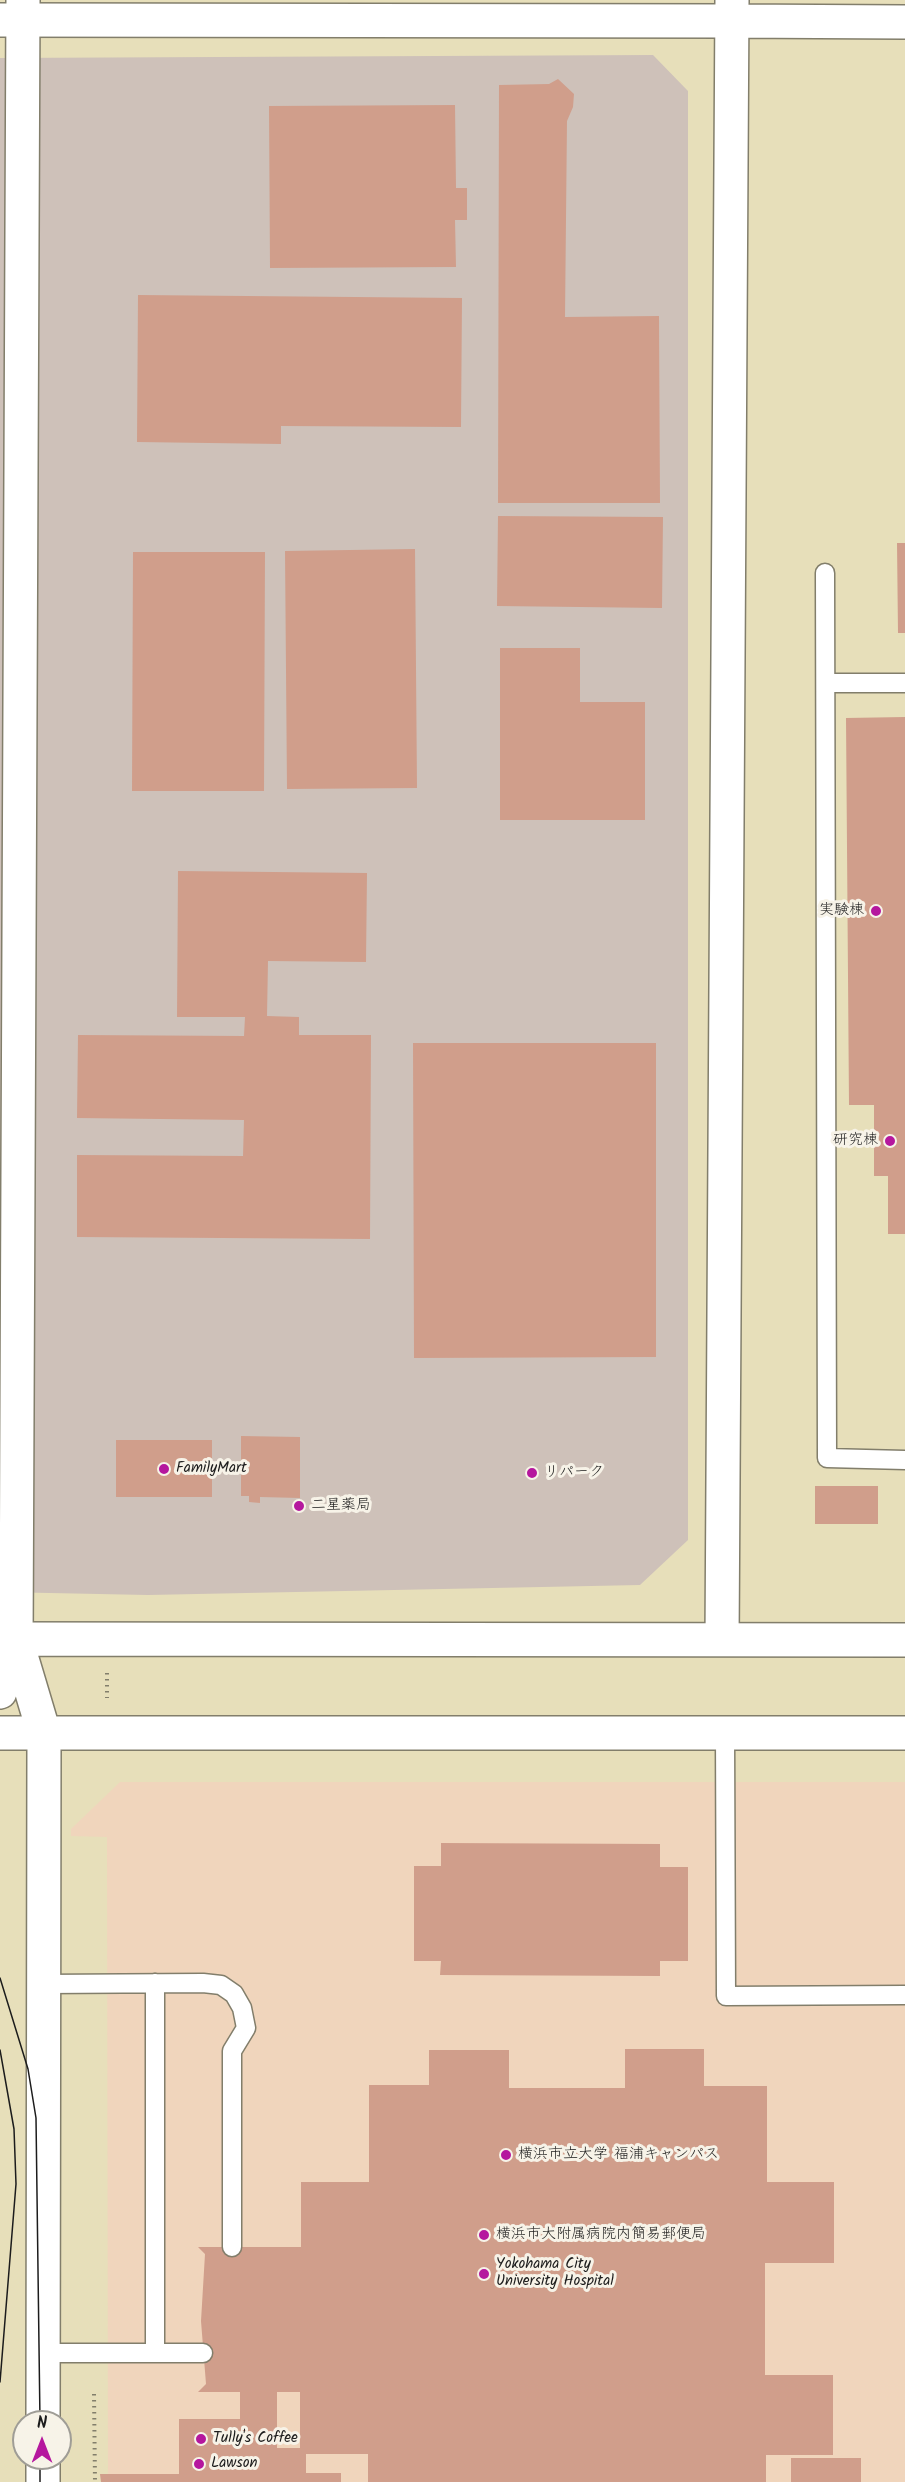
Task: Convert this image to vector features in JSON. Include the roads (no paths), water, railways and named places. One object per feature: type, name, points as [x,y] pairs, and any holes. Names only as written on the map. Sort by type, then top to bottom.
[{"type":"street","points":[[722,1639],[732,11]]},
{"type":"street","points":[[0,1692],[8,1639],[15,13],[732,11],[905,22]]},
{"type":"street","points":[[8,1639],[905,1640]]},
{"type":"street","points":[[8,1639],[44,1733],[43,2410]]},
{"type":"street","points":[[0,1733],[905,1733]]},
{"type":"lane","points":[[825,573],[827,1458],[905,1460]]},
{"type":"lane","points":[[826,683],[905,683]]},
{"type":"lane","points":[[725,1733],[726,1996],[905,1995]]},
{"type":"lane","points":[[155,1983],[155,2353]]},
{"type":"lane","points":[[43,1984],[220,1985],[234,1994],[242,2008],[246,2028],[232,2051],[232,2247]]},
{"type":"lane","points":[[43,2353],[203,2353]]},
{"type":"tram line","points":[[0,1978],[28,2069],[36,2118],[40,2410]]},
{"type":"tram line","points":[[0,2050],[14,2129],[16,2184],[0,2382]]},
{"type":"tram line","points":[[40,2470],[40,2482]]},
{"type":"place","name":"実験棟","points":[[876,911]]},
{"type":"place","name":"研究棟","points":[[890,1141]]},
{"type":"place","name":"FamilyMart","points":[[164,1469]]},
{"type":"place","name":"リパーク","points":[[532,1473]]},
{"type":"place","name":"二星薬局","points":[[299,1506]]},
{"type":"place","name":"横浜市立大学 福浦キャンパス","points":[[506,2155]]},
{"type":"place","name":"横浜市大附属病院内簡易郵便局","points":[[484,2235]]},
{"type":"place","name":"Yokohama City University Hospital","points":[[484,2274]]},
{"type":"place","name":"Tully's Coffee","points":[[201,2439]]},
{"type":"place","name":"Lawson","points":[[199,2464]]}]
